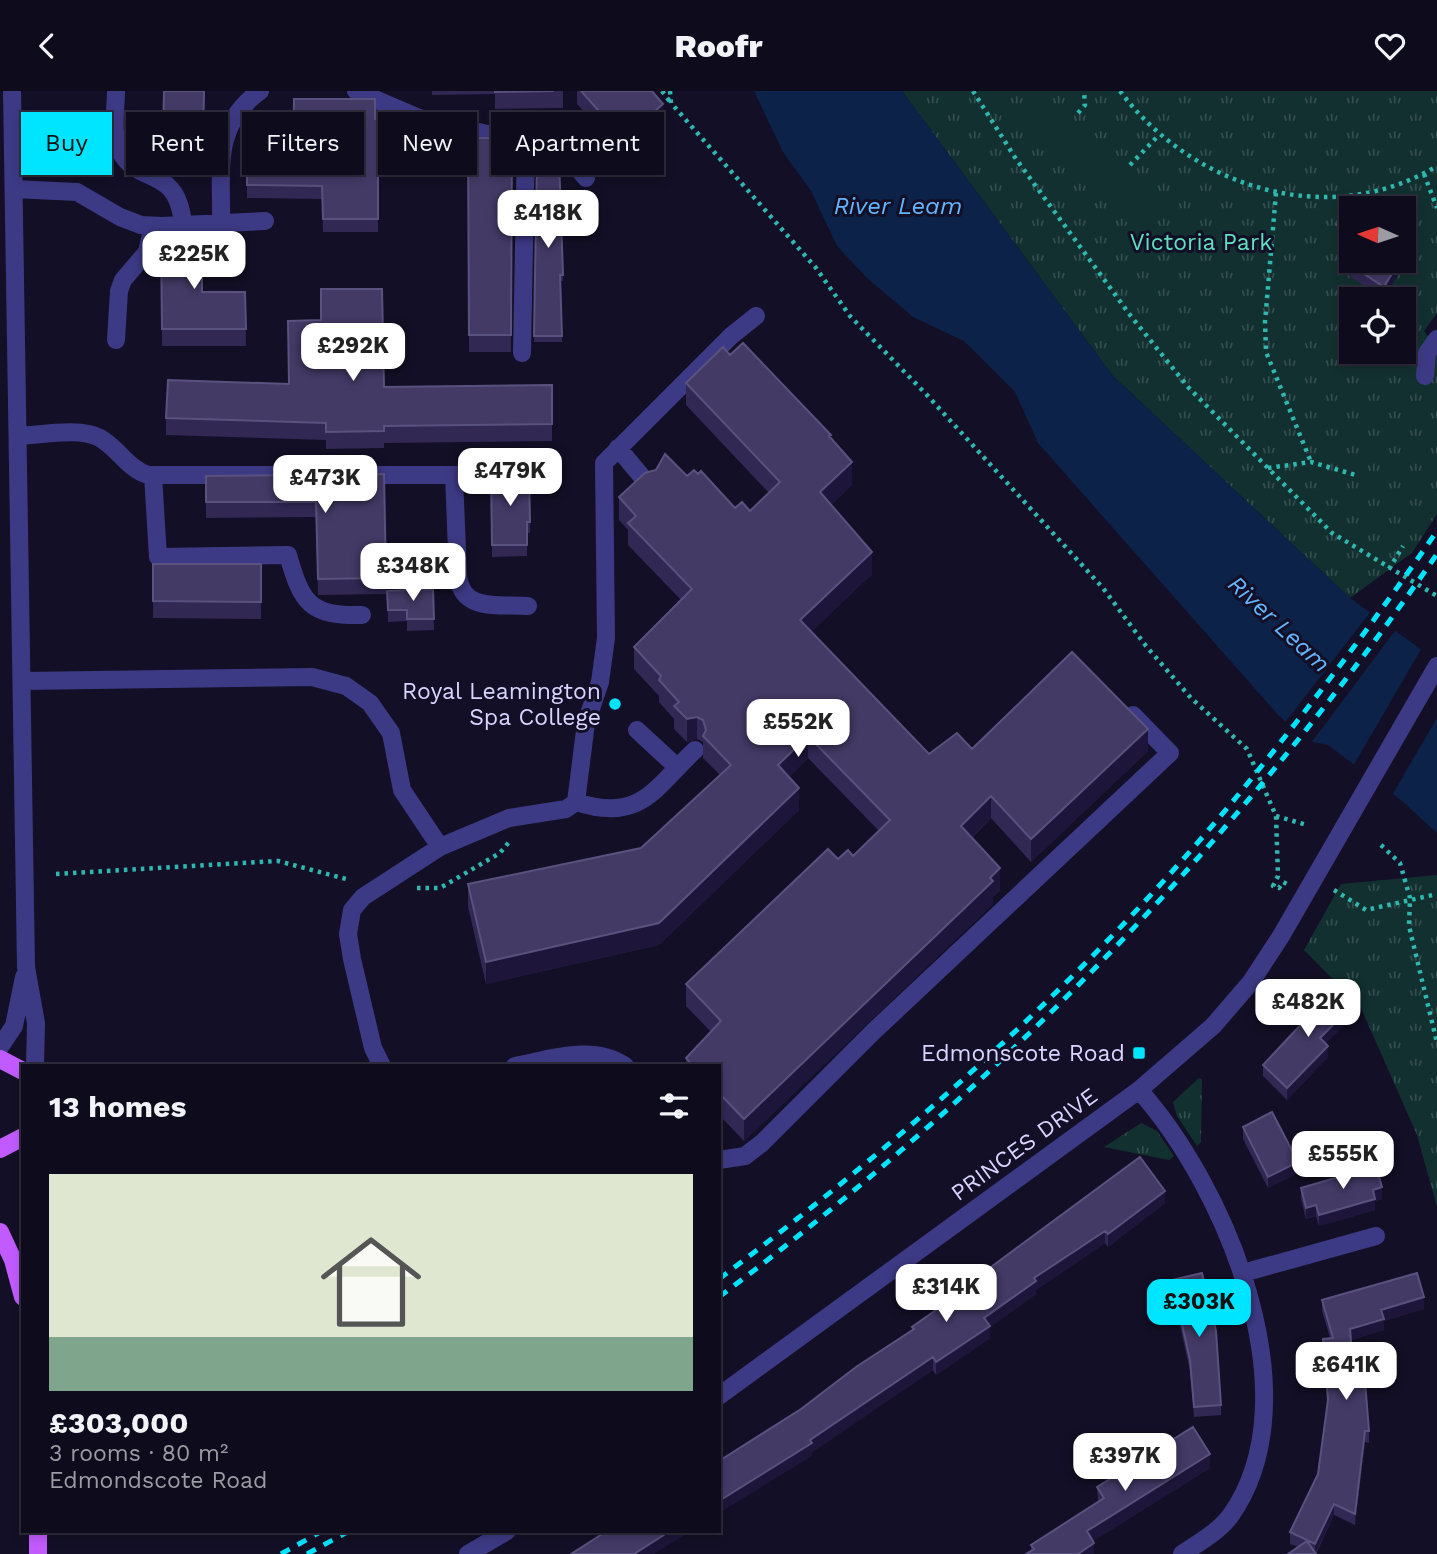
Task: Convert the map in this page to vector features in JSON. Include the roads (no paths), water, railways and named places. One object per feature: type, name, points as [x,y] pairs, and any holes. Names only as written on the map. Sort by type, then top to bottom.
[{"type":"main road","points":[[0,1059],[21,1070]]},
{"type":"main road","points":[[0,1149],[21,1138]]},
{"type":"main road","points":[[0,1232],[13,1260],[21,1290]]},
{"type":"main road","points":[[38,1533],[38,1554]]},
{"type":"street","points":[[12,91],[26,967],[36,1023],[35,1064]]},
{"type":"street","points":[[116,91],[116,139],[120,152],[129,162],[167,183],[176,194],[183,224]]},
{"type":"street","points":[[221,221],[223,138],[236,113],[260,91]]},
{"type":"street","points":[[356,91],[419,118],[491,135]]},
{"type":"street","points":[[522,352],[525,175]]},
{"type":"street","points":[[583,175],[586,178]]},
{"type":"street","points":[[14,189],[77,192],[120,217],[153,226],[265,221]]},
{"type":"street","points":[[116,340],[119,291],[123,280],[147,253],[153,226]]},
{"type":"street","points":[[375,1064],[352,959],[348,921],[359,901],[440,847],[509,818],[566,809],[576,802],[586,723],[600,682],[606,638],[604,463],[731,336],[756,316]]},
{"type":"street","points":[[1425,376],[1427,353],[1437,339]]},
{"type":"street","points":[[18,436],[83,434],[98,437],[132,468],[153,475],[317,475]]},
{"type":"street","points":[[618,448],[648,484]]},
{"type":"street","points":[[345,475],[515,473]]},
{"type":"street","points":[[153,475],[158,557],[288,555],[294,576],[315,608],[331,615],[362,615]]},
{"type":"street","points":[[454,475],[459,589],[465,598],[475,602],[528,606]]},
{"type":"street","name":"PRINCES DRIVE","points":[[721,1395],[1139,1090],[1193,1046],[1251,982],[1437,666]]},
{"type":"street","points":[[22,681],[312,677],[346,686],[370,703],[391,733],[402,790],[440,847]]},
{"type":"street","points":[[721,1160],[745,1156],[762,1143],[874,1031],[1170,753],[1117,698]]},
{"type":"street","points":[[637,730],[677,767]]},
{"type":"street","points":[[576,802],[595,809],[644,802],[695,750]]},
{"type":"street","points":[[0,1047],[14,1026],[26,967]]},
{"type":"street","points":[[528,1064],[593,1054],[610,1056],[622,1064]]},
{"type":"street","points":[[1139,1090],[1174,1133],[1201,1177],[1229,1233],[1243,1273],[1261,1366],[1263,1424],[1259,1458],[1250,1483],[1230,1518],[1189,1552]]},
{"type":"street","points":[[1243,1273],[1376,1236]]},
{"type":"street","points":[[468,1554],[504,1533]]},
{"type":"water","name":"River Leam","points":[[754,91],[902,91],[1113,376],[1350,598],[1437,661],[1437,833],[1402,801],[1328,745],[1308,741],[1279,716],[1038,443],[1015,392],[964,341],[913,317],[867,278],[837,246],[811,191],[783,152]]},
{"type":"railway","points":[[721,1277],[865,1164],[936,1103],[1073,976],[1138,909],[1200,840],[1283,739],[1351,651],[1437,531]]},
{"type":"railway","points":[[721,1295],[822,1217],[921,1133],[1017,1045],[1108,954],[1196,860],[1281,761],[1361,659],[1437,554]]},
{"type":"railway","points":[[281,1554],[318,1533]]},
{"type":"railway","points":[[307,1554],[345,1533]]},
{"type":"place","name":"Royal Leamington Spa College","points":[[615,704]]},
{"type":"place","name":"Edmonscote Road","points":[[1139,1053]]},
{"type":"park label","name":"Victoria Park","points":[[1201,242]]}]
